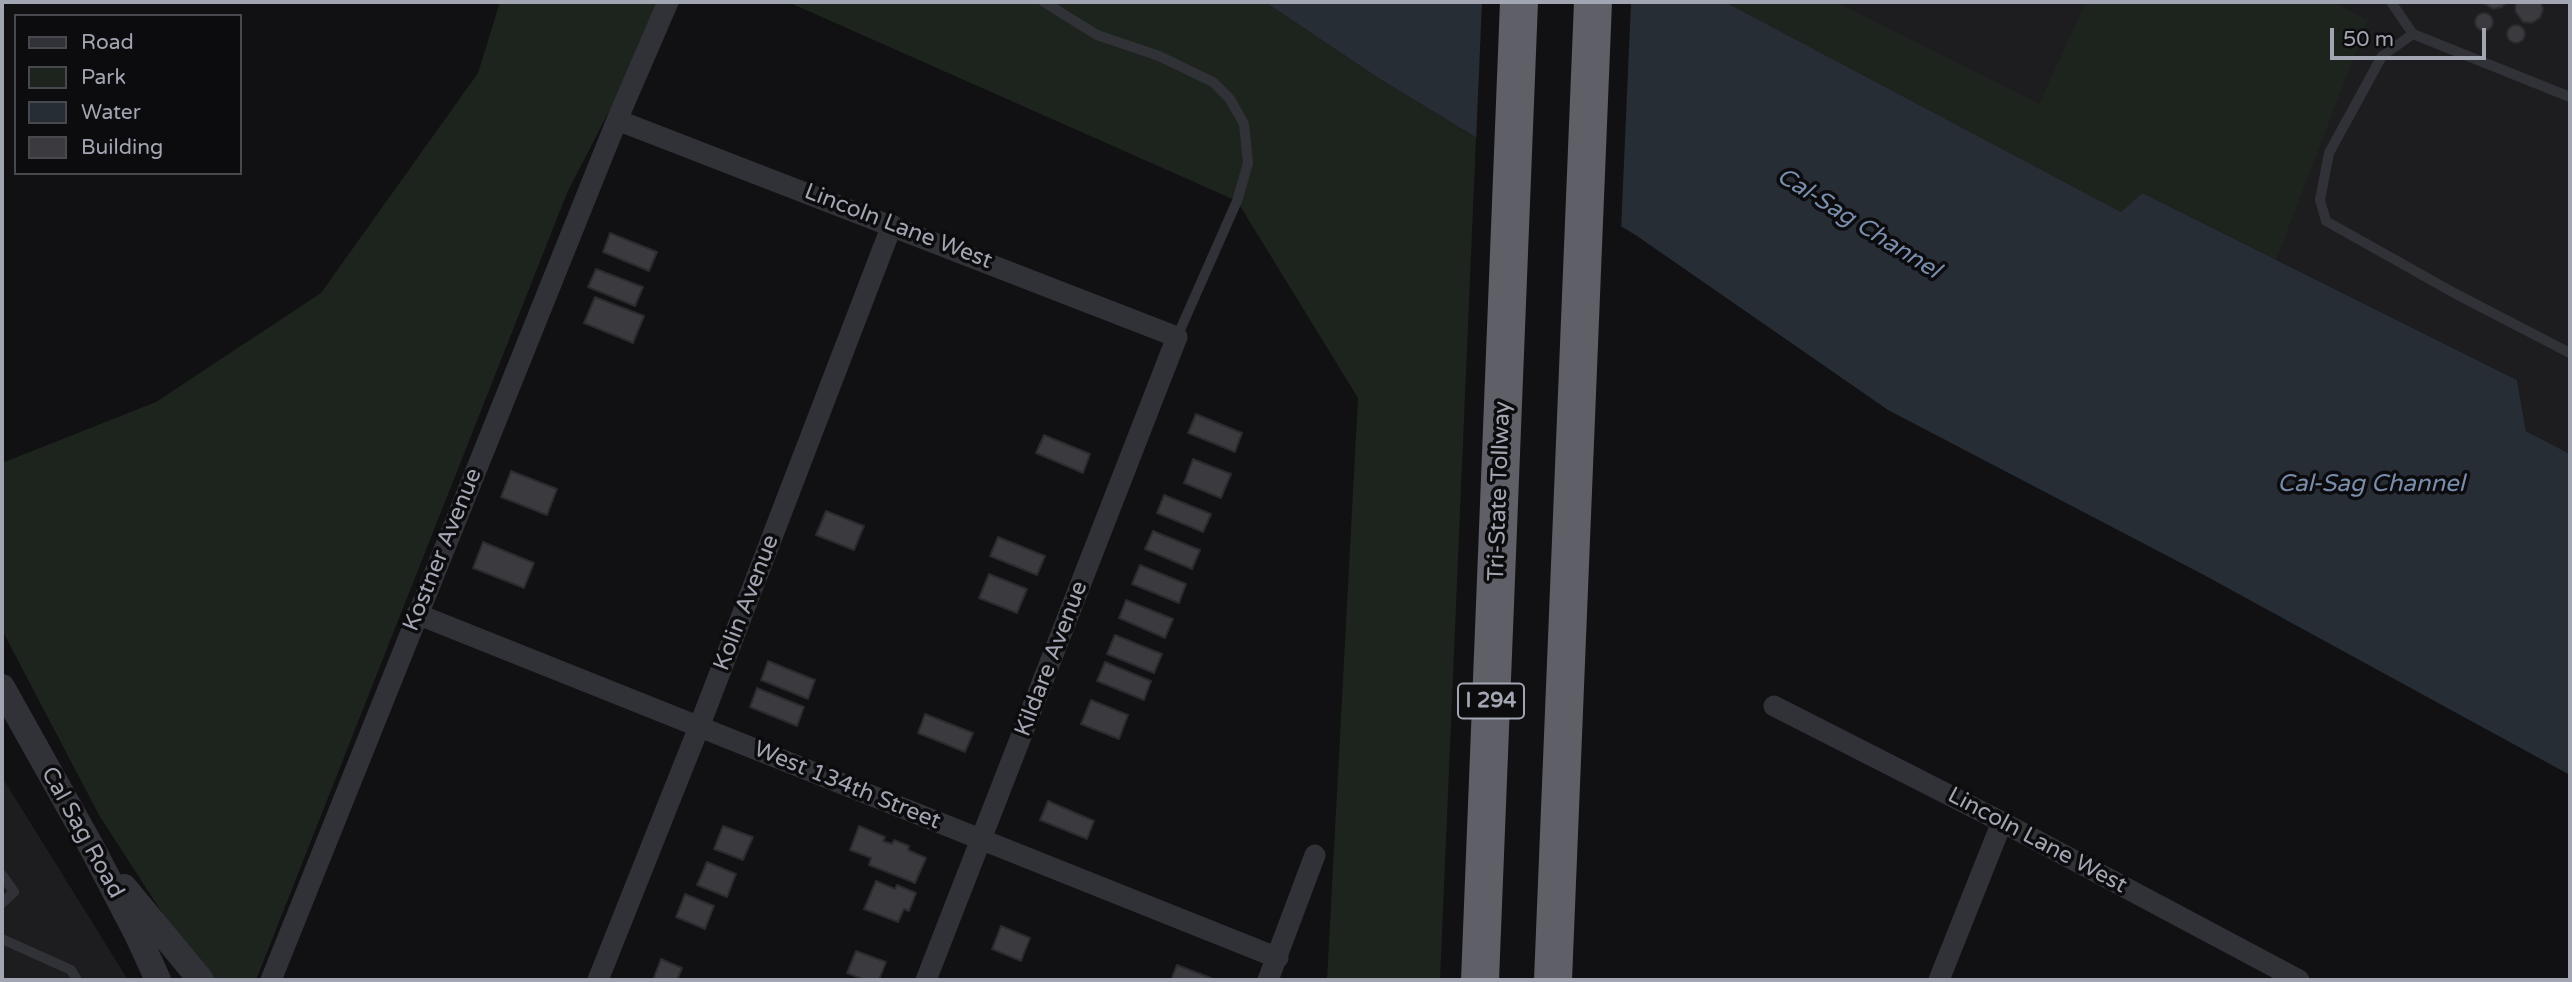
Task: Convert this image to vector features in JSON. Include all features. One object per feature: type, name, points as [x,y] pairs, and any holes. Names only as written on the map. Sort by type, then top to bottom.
[{"type":"highway","name":"Tri-State Tollway","points":[[1480,980],[1520,2]]},
{"type":"highway","points":[[1553,980],[1593,2]]},
{"type":"street","name":"Kostner Avenue","points":[[271,980],[617,120],[668,2]]},
{"type":"street","name":"Lincoln Lane West","points":[[617,120],[1177,337]]},
{"type":"street","name":"Kolin Avenue","points":[[598,980],[699,727],[892,225]]},
{"type":"street","name":"Kildare Avenue","points":[[926,980],[1177,337]]},
{"type":"street","name":"West 134th Street","points":[[417,614],[1278,958]]},
{"type":"street","name":"Cal Sag Road","points":[[2,687],[91,846],[157,979]]},
{"type":"street","name":"Lincoln Lane West","points":[[1774,706],[2002,822],[2285,977]]},
{"type":"street","points":[[1939,980],[2002,822]]},
{"type":"street","points":[[91,846],[201,980]]},
{"type":"street","points":[[1269,980],[1315,855]]},
{"type":"lane","points":[[1044,2],[1097,35],[1159,57],[1213,82],[1230,99],[1244,124],[1248,163],[1237,201],[1177,337]]},
{"type":"lane","points":[[2391,2],[2413,34],[2570,97]]},
{"type":"lane","points":[[2413,34],[2382,56],[2329,153],[2320,200],[2326,222],[2570,353]]},
{"type":"lane","points":[[2,875],[14,892],[2,904]]},
{"type":"lane","points":[[2,939],[71,970],[77,980]]},
{"type":"shaded area","points":[[1725,2],[2570,2],[2570,454],[2526,431],[2517,380],[2142,193],[2121,212]]},
{"type":"shaded area","points":[[2,777],[128,980],[2,980]]},
{"type":"green space","points":[[500,2],[665,2],[567,193],[256,980],[212,980],[168,922],[99,815],[2,630],[2,463],[156,402],[321,293],[478,73]]},
{"type":"green space","points":[[788,2],[1265,2],[1380,79],[1476,138],[1440,980],[1327,980],[1358,398],[1237,201]]},
{"type":"green space","points":[[1725,2],[1835,2],[2039,104],[2086,2],[2333,2],[2368,20],[2276,260],[2142,193],[2121,212]]},
{"type":"water","name":"Cal-Sag Channel","points":[[1265,2],[1725,2],[2121,212],[2142,193],[2517,380],[2526,431],[2570,454],[2570,775],[2202,574],[1888,410],[1637,236],[1380,79]]},
{"type":"pier","points":[[1482,2],[1631,2],[1621,230],[1476,142]]},
{"type":"building","points":[[2482,2],[2507,2],[2502,7],[2493,9]]},
{"type":"building","points":[[2516,2],[2541,2],[2543,10],[2540,18],[2532,23],[2523,22],[2515,11]]},
{"type":"building","points":[[2484,13],[2490,16],[2493,22],[2490,28],[2484,31],[2478,28],[2475,22],[2478,16]]},
{"type":"building","points":[[2516,25],[2522,28],[2525,34],[2522,40],[2516,43],[2510,40],[2507,34],[2510,28]]},
{"type":"building","points":[[610,233],[657,252],[649,271],[603,252]]},
{"type":"building","points":[[596,269],[643,287],[635,306],[588,287]]},
{"type":"building","points":[[595,297],[644,316],[633,343],[584,323]]},
{"type":"building","points":[[1196,414],[1242,433],[1235,452],[1188,433]]},
{"type":"building","points":[[1044,435],[1090,454],[1083,473],[1036,453]]},
{"type":"building","points":[[1193,459],[1231,474],[1221,498],[1184,483]]},
{"type":"building","points":[[511,471],[557,489],[547,515],[501,497]]},
{"type":"building","points":[[1164,495],[1211,514],[1203,532],[1157,513]]},
{"type":"building","points":[[826,511],[864,526],[854,550],[816,535]]},
{"type":"building","points":[[1153,531],[1200,550],[1192,569],[1145,549]]},
{"type":"building","points":[[998,537],[1045,556],[1037,575],[990,556]]},
{"type":"building","points":[[483,542],[534,563],[524,588],[473,568]]},
{"type":"building","points":[[1140,565],[1186,584],[1179,603],[1132,584]]},
{"type":"building","points":[[989,574],[1027,589],[1017,613],[979,598]]},
{"type":"building","points":[[1126,600],[1173,619],[1165,638],[1119,618]]},
{"type":"building","points":[[1115,635],[1162,654],[1154,673],[1107,654]]},
{"type":"building","points":[[768,661],[815,680],[808,699],[761,680]]},
{"type":"building","points":[[1105,662],[1151,681],[1144,700],[1097,681]]},
{"type":"building","points":[[757,688],[804,707],[797,726],[750,707]]},
{"type":"building","points":[[1091,700],[1128,715],[1119,739],[1081,724]]},
{"type":"building","points":[[925,714],[973,733],[965,752],[918,733]]},
{"type":"building","points":[[1048,801],[1094,821],[1087,839],[1040,820]]},
{"type":"building","points":[[723,826],[753,837],[743,860],[714,849]]},
{"type":"building","points":[[859,826],[885,837],[883,841],[892,844],[894,840],[909,846],[908,850],[926,858],[915,883],[869,865],[871,858],[850,850]]},
{"type":"building","points":[[707,862],[736,874],[727,897],[697,885]]},
{"type":"building","points":[[876,881],[895,889],[897,885],[916,893],[909,911],[904,909],[898,922],[864,909]]},
{"type":"building","points":[[685,894],[714,906],[705,929],[676,917]]},
{"type":"building","points":[[1001,926],[1030,938],[1021,961],[992,949]]},
{"type":"building","points":[[856,951],[886,962],[879,980],[865,980],[847,973]]},
{"type":"building","points":[[661,959],[682,968],[677,980],[653,980]]},
{"type":"building","points":[[1177,965],[1216,980],[1171,980]]}]
